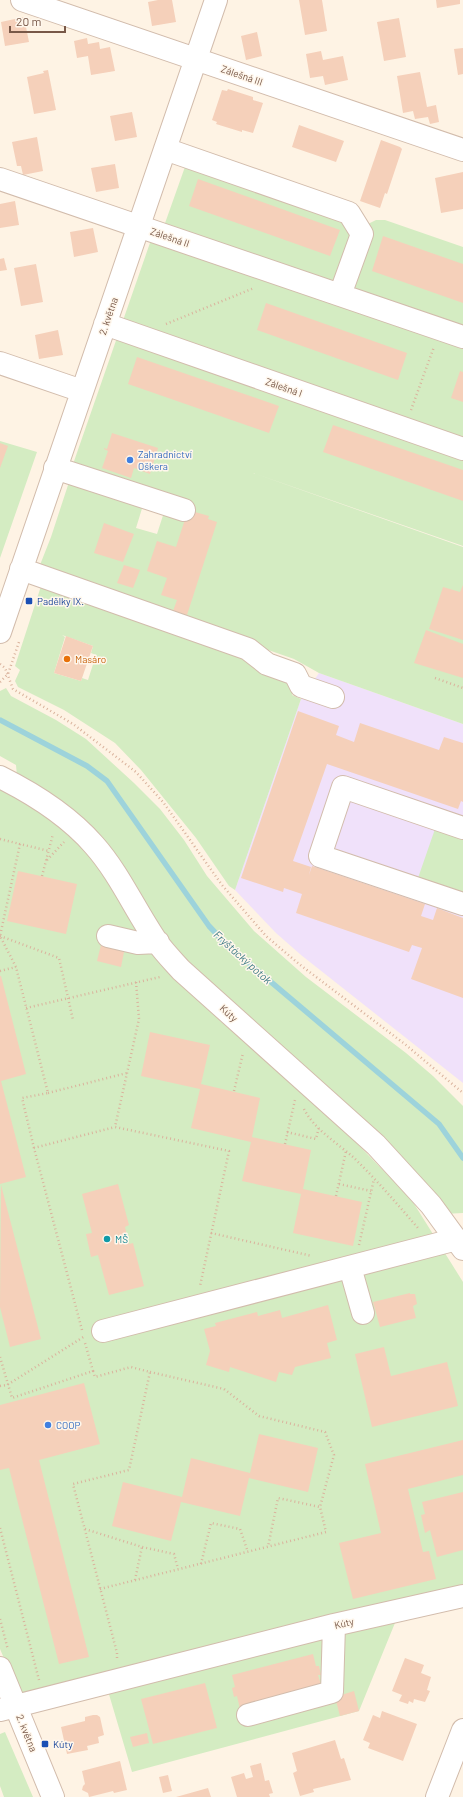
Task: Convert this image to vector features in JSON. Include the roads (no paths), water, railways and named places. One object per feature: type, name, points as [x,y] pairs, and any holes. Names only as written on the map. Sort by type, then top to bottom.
[{"type":"street","name":"Zálešná III","points":[[22,0],[463,150]]},
{"type":"street","name":"2. května","points":[[10,633],[21,569],[216,0]]},
{"type":"street","points":[[165,149],[349,213],[362,234],[340,295]]},
{"type":"street","name":"Zálešná II","points":[[0,179],[463,337]]},
{"type":"street","name":"Zálešná I","points":[[105,324],[463,449]]},
{"type":"street","points":[[0,363],[82,391]]},
{"type":"street","points":[[55,468],[184,510]]},
{"type":"street","points":[[21,569],[248,649],[267,664],[295,674],[301,686],[333,697]]},
{"type":"street","name":"Kúty","points":[[0,777],[23,788],[54,809],[79,829],[108,863],[158,942],[181,970],[376,1145],[405,1176],[460,1244]]},
{"type":"street","points":[[463,828],[343,787],[320,856],[463,904]]},
{"type":"street","points":[[108,936],[138,943],[158,942]]},
{"type":"street","points":[[93,1334],[352,1266],[460,1244]]},
{"type":"street","points":[[352,1266],[363,1313]]},
{"type":"street","name":"Kúty","points":[[8,1708],[334,1625],[463,1596]]},
{"type":"street","points":[[248,1715],[332,1692],[334,1625]]},
{"type":"street","name":"2. května","points":[[4,1661],[8,1708],[53,1797]]},
{"type":"street","points":[[437,1797],[463,1730]]},
{"type":"waterway","name":"Fryštácký potok","points":[[0,720],[87,766],[107,781],[209,926],[225,943],[439,1124],[463,1158]]},
{"type":"place","name":"Zahradnictví Oškera","points":[[130,460]]},
{"type":"place","name":"Padělky IX.","points":[[29,601]]},
{"type":"place","name":"Masáro","points":[[67,659]]},
{"type":"place","name":"MŠ","points":[[107,1239]]},
{"type":"place","name":"COOP","points":[[48,1425]]},
{"type":"place","name":"Kúty","points":[[45,1744]]}]
